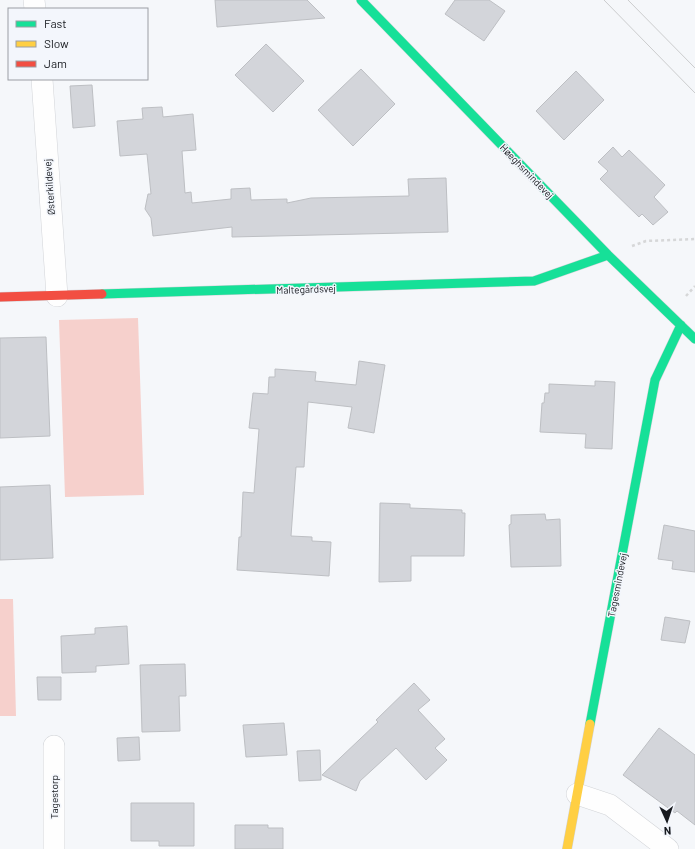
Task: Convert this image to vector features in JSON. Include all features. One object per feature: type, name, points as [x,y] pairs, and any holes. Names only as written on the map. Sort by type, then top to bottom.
[{"type":"street","name":"Høeghsmindevej","points":[[361,0],[608,254],[695,339]]},
{"type":"street","name":"Østerkildevej","points":[[42,80],[57,296]]},
{"type":"street","name":"Maltegårdsvej","points":[[0,297],[534,281],[608,254]]},
{"type":"street","name":"Tagesmindevej","points":[[567,849],[655,380],[681,325]]},
{"type":"street","name":"Tagestorp","points":[[54,746],[54,849]]},
{"type":"street","points":[[577,794],[610,805],[668,849]]},
{"type":"path","points":[[608,254],[646,242],[695,238]]},
{"type":"shaded area","points":[[138,318],[144,495],[65,497],[59,320]]},
{"type":"shaded area","points":[[0,599],[13,599],[16,716],[0,716]]},
{"type":"building","points":[[215,0],[307,0],[325,18],[217,27]]},
{"type":"building","points":[[455,0],[489,0],[505,11],[484,41],[445,14]]},
{"type":"building","points":[[266,44],[304,81],[273,112],[235,75]]},
{"type":"building","points":[[361,69],[395,104],[353,146],[318,110]]},
{"type":"building","points":[[576,71],[604,100],[564,140],[536,111]]},
{"type":"building","points":[[92,85],[95,126],[73,128],[70,86]]},
{"type":"building","points":[[162,107],[163,117],[193,114],[196,150],[182,151],[185,193],[191,192],[192,203],[231,199],[231,189],[250,188],[251,200],[287,199],[287,203],[311,198],[409,196],[408,179],[446,178],[448,232],[232,237],[232,227],[153,236],[151,218],[145,209],[148,194],[151,194],[147,154],[120,156],[117,121],[143,119],[142,108]]},
{"type":"building","points":[[613,147],[622,157],[629,150],[665,185],[654,197],[668,212],[653,225],[642,214],[639,217],[600,179],[608,171],[598,162]]},
{"type":"building","points":[[46,337],[50,436],[0,438],[0,338]]},
{"type":"building","points":[[359,361],[385,365],[374,433],[348,428],[352,407],[308,402],[304,467],[296,467],[291,536],[312,537],[312,541],[331,542],[329,576],[237,570],[239,537],[241,537],[243,492],[254,493],[259,429],[249,428],[253,393],[268,394],[269,377],[275,377],[275,369],[316,372],[315,381],[356,385]]},
{"type":"building","points":[[595,381],[615,382],[612,449],[585,448],[586,434],[540,432],[542,403],[544,403],[545,393],[549,393],[549,384],[595,386]]},
{"type":"building","points":[[50,485],[53,558],[0,560],[0,487]]},
{"type":"building","points":[[380,503],[410,504],[410,508],[462,510],[462,513],[465,513],[464,556],[411,556],[411,581],[379,582]]},
{"type":"building","points":[[545,514],[546,520],[560,519],[561,566],[511,567],[509,525],[511,524],[511,515]]},
{"type":"building","points":[[664,525],[695,531],[695,572],[672,569],[673,561],[658,559]]},
{"type":"building","points":[[665,617],[690,621],[685,643],[661,640]]},
{"type":"building","points":[[127,626],[129,664],[96,666],[96,672],[62,673],[61,636],[95,634],[95,628]]},
{"type":"building","points":[[185,664],[186,696],[179,696],[180,731],[142,732],[140,665]]},
{"type":"building","points":[[37,677],[61,677],[61,700],[38,700]]},
{"type":"building","points":[[414,683],[430,700],[418,710],[445,739],[435,748],[447,760],[426,780],[396,748],[360,781],[356,791],[322,775],[378,722],[376,720]]},
{"type":"building","points":[[284,723],[287,755],[246,757],[243,725]]},
{"type":"building","points":[[659,728],[695,755],[695,825],[677,811],[675,813],[623,775]]},
{"type":"building","points":[[139,737],[140,760],[118,761],[117,738]]},
{"type":"building","points":[[320,750],[321,780],[299,781],[297,751]]},
{"type":"building","points":[[131,803],[194,803],[194,846],[159,846],[159,841],[131,841]]},
{"type":"building","points":[[235,825],[268,825],[268,828],[283,828],[283,849],[235,849]]},
{"type":"tram line","points":[[604,0],[695,93]]},
{"type":"tram line","points":[[628,0],[695,68]]},
{"type":"traffic: fast","points":[[361,0],[608,255],[695,339]]},
{"type":"traffic: fast","points":[[102,294],[534,281],[608,255]]},
{"type":"traffic: fast","points":[[590,724],[655,380],[681,325]]},
{"type":"traffic: slow","points":[[567,849],[590,724]]},
{"type":"traffic: jam","points":[[0,297],[102,294]]}]
